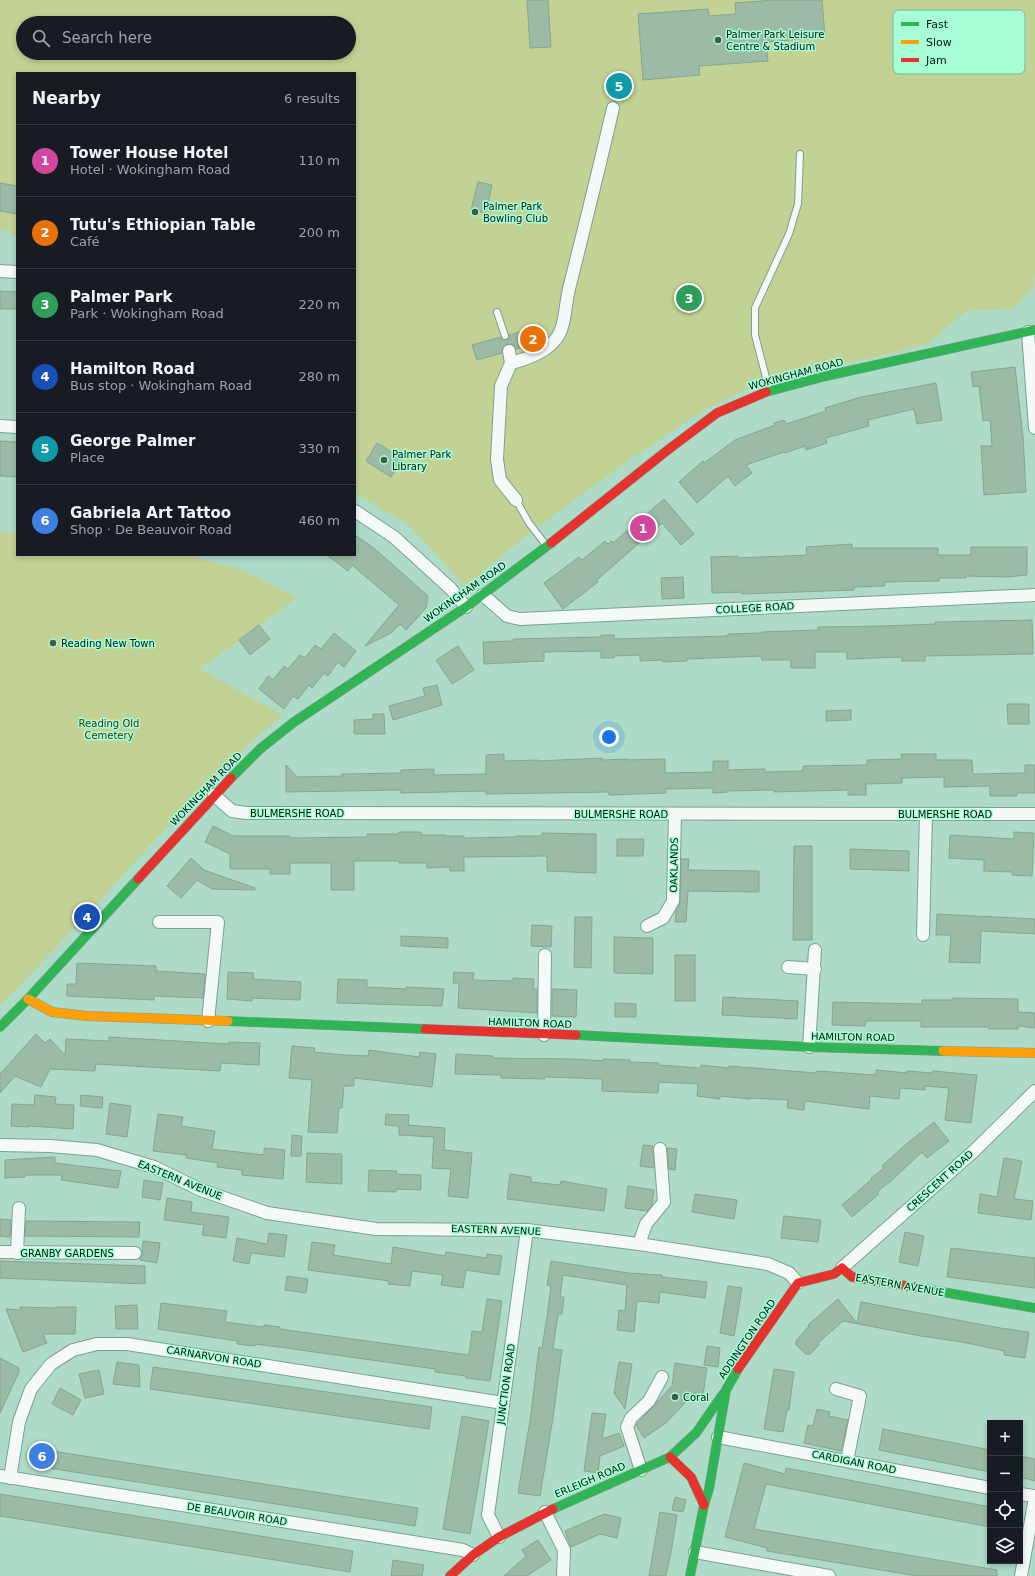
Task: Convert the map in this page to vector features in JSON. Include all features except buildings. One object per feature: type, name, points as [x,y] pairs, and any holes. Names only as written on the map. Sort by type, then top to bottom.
[{"type":"street","points":[[516,500],[500,480],[497,460],[501,386],[510,357],[521,360],[547,348],[557,338],[561,327],[613,108]]},
{"type":"street","points":[[0,271],[16,272]]},
{"type":"street","points":[[1031,331],[1035,428]]},
{"type":"street","name":"WOKINGHAM ROAD","points":[[0,1027],[28,999],[214,795],[260,749],[294,722],[483,595],[669,449],[717,414],[747,399],[769,391],[1031,331]]},
{"type":"street","points":[[0,426],[16,427]]},
{"type":"street","points":[[356,512],[394,537],[451,589],[466,607]]},
{"type":"street","name":"COLLEGE ROAD","points":[[483,595],[507,616],[520,619],[1035,595]]},
{"type":"street","name":"BULMERSHE ROAD","points":[[214,795],[232,812],[246,813],[1035,814]]},
{"type":"street","name":"OAKLANDS","points":[[646,926],[663,918],[673,900],[675,814]]},
{"type":"street","points":[[923,935],[926,814]]},
{"type":"street","points":[[159,922],[218,922],[208,1021]]},
{"type":"street","points":[[809,1047],[815,950]]},
{"type":"street","points":[[544,1035],[550,976],[545,955]]},
{"type":"street","points":[[788,967],[815,969]]},
{"type":"street","name":"HAMILTON ROAD","points":[[28,999],[52,1012],[65,1015],[544,1035],[577,1035],[809,1047],[1035,1053]]},
{"type":"street","name":"CRESCENT ROAD","points":[[842,1268],[969,1155],[1035,1091]]},
{"type":"street","name":"EASTERN AVENUE","points":[[0,1145],[50,1146],[97,1150],[154,1167],[201,1190],[267,1213],[376,1229],[527,1230],[639,1244],[768,1264],[789,1273],[798,1283],[834,1274],[842,1268],[852,1277],[1035,1308]]},
{"type":"street","points":[[639,1244],[646,1224],[664,1202],[660,1149]]},
{"type":"street","points":[[17,1253],[19,1208]]},
{"type":"street","name":"JUNCTION ROAD","points":[[499,1537],[488,1516],[527,1230]]},
{"type":"street","name":"GRANBY GARDENS","points":[[0,1252],[134,1252]]},
{"type":"street","name":"ADDINGTON ROAD","points":[[690,1576],[704,1505],[709,1489],[707,1435],[726,1390],[740,1366],[798,1283]]},
{"type":"street","name":"CARNARVON ROAD","points":[[5,1477],[19,1422],[31,1389],[51,1364],[73,1350],[97,1344],[127,1344],[503,1403]]},
{"type":"street","points":[[641,1470],[627,1427],[631,1418],[649,1401],[662,1377]]},
{"type":"street","points":[[836,1389],[860,1396],[847,1461]]},
{"type":"street","name":"ERLEIGH ROAD","points":[[450,1576],[473,1556],[499,1537],[545,1512],[670,1457],[707,1435],[726,1390]]},
{"type":"street","name":"CARDIGAN ROAD","points":[[707,1435],[987,1487]]},
{"type":"street","points":[[670,1457],[691,1476],[704,1505]]},
{"type":"street","name":"DE BEAUVOIR ROAD","points":[[5,1477],[463,1550],[473,1556]]},
{"type":"street","points":[[1022,1576],[1035,1497],[1023,1495]]},
{"type":"street","points":[[545,1512],[564,1550],[563,1576]]},
{"type":"street","points":[[695,1552],[829,1576]]},
{"type":"lane","points":[[769,391],[755,335],[755,308],[789,234],[798,204],[800,154]]},
{"type":"lane","points":[[497,312],[505,336]]},
{"type":"lane","points":[[516,500],[529,523],[547,546]]},
{"type":"green space","points":[[0,0],[1035,0],[1035,272],[1033,288],[1012,309],[966,311],[928,344],[868,359],[776,376],[701,412],[626,462],[534,530],[465,586],[409,525],[356,494],[356,72],[16,72],[16,236],[10,232],[0,230]]},
{"type":"green space","name":"Reading Old Cemetery","points":[[0,532],[16,533],[16,556],[191,556],[242,570],[297,598],[200,669],[283,715],[221,768],[69,934],[0,1006]]},
{"type":"traffic: fast","points":[[766,392],[826,376],[1035,330]]},
{"type":"traffic: fast","points":[[231,778],[260,749],[294,722],[466,607],[551,543]]},
{"type":"traffic: fast","points":[[0,1027],[28,999],[138,879]]},
{"type":"traffic: fast","points":[[228,1021],[425,1029]]},
{"type":"traffic: fast","points":[[576,1035],[809,1047],[943,1051]]},
{"type":"traffic: fast","points":[[925,1289],[1035,1308]]},
{"type":"traffic: fast","points":[[690,1576],[704,1505],[709,1489],[726,1390],[738,1369]]},
{"type":"traffic: fast","points":[[553,1509],[670,1457],[696,1433],[723,1394]]},
{"type":"traffic: slow","points":[[28,999],[52,1012],[87,1016],[228,1021]]},
{"type":"traffic: slow","points":[[943,1051],[1035,1053]]},
{"type":"traffic: jam","points":[[551,543],[669,449],[717,413],[766,392]]},
{"type":"traffic: jam","points":[[138,879],[231,778]]},
{"type":"traffic: jam","points":[[425,1029],[576,1035]]},
{"type":"traffic: jam","points":[[738,1369],[798,1283],[834,1274],[842,1268],[852,1277],[925,1289]]},
{"type":"traffic: jam","points":[[670,1457],[691,1477],[704,1505]]},
{"type":"traffic: jam","points":[[450,1576],[473,1555],[499,1537],[553,1509]]},
{"type":"place","name":"Palmer Park Leisure Centre & Stadium","points":[[718,40]]},
{"type":"place","name":"George Palmer","points":[[619,86]]},
{"type":"place","name":"Palmer Park Bowling Club","points":[[475,212]]},
{"type":"place","name":"Palmer Park","points":[[689,298]]},
{"type":"place","name":"Tutu's Ethiopian Table","points":[[533,339]]},
{"type":"place","name":"Palmer Park Library","points":[[384,460]]},
{"type":"place","name":"Tower House Hotel","points":[[643,528]]},
{"type":"place","name":"Reading New Town","points":[[53,643]]},
{"type":"place","name":"Hamilton Road","points":[[87,917]]},
{"type":"place","name":"Coral","points":[[675,1397]]},
{"type":"place","name":"Gabriela Art Tattoo","points":[[42,1456]]}]
